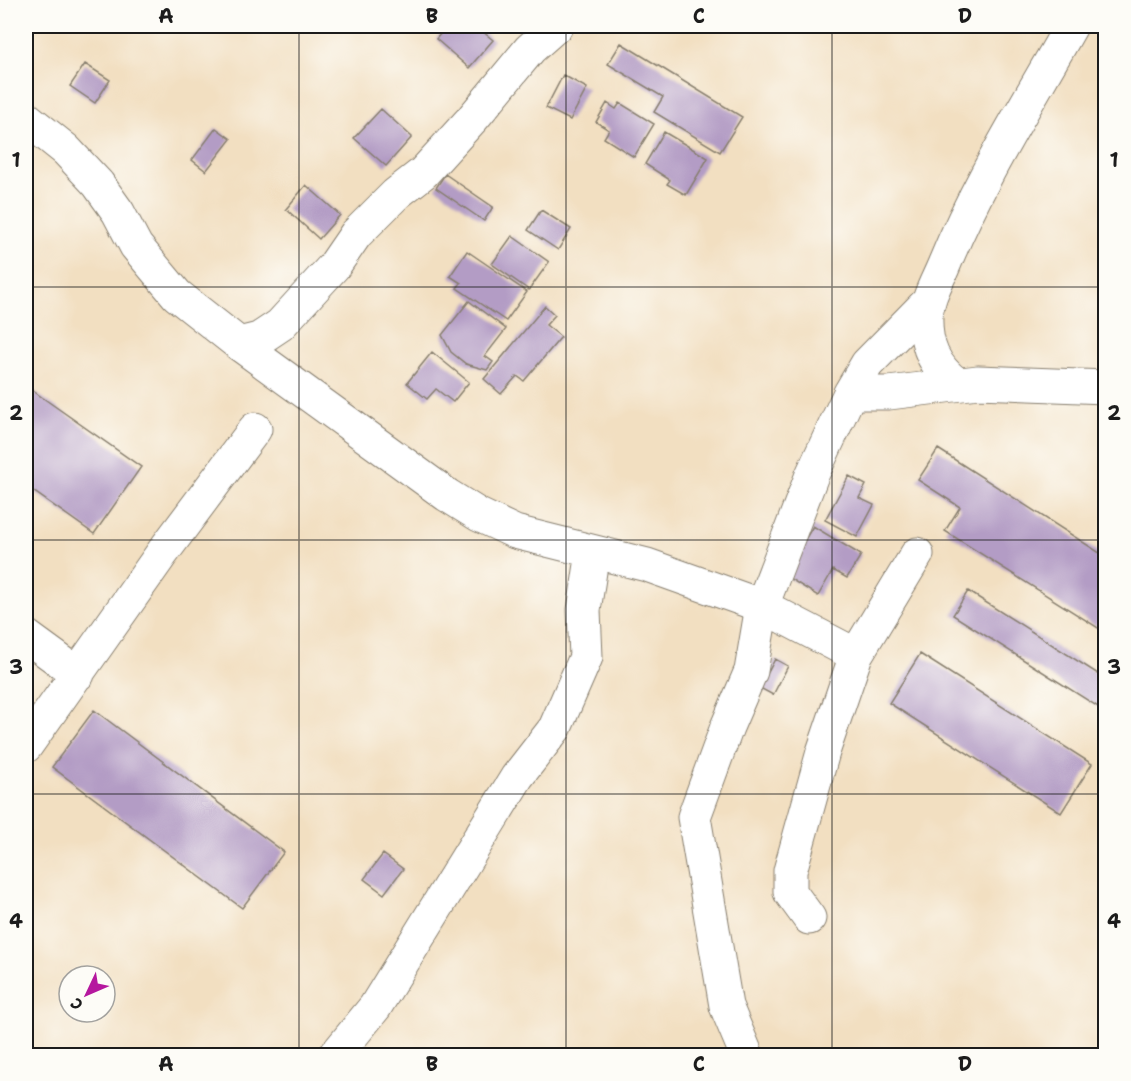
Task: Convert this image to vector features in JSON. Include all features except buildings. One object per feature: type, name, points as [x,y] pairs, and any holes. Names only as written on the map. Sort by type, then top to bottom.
[{"type":"street","points":[[239,344],[259,339],[280,324],[334,266],[356,234],[396,194],[423,172],[473,118],[530,49],[556,26]]},
{"type":"street","points":[[957,384],[945,376],[934,361],[926,318],[928,301],[959,227],[1071,26]]},
{"type":"street","points":[[26,118],[66,150],[98,184],[118,212],[136,246],[177,296],[239,344],[447,495],[479,515],[515,532],[647,565],[762,606],[856,655]]},
{"type":"street","points":[[747,1056],[726,1006],[694,817],[707,777],[751,671],[762,606],[812,475],[850,393],[867,364],[928,301]]},
{"type":"street","points":[[850,393],[890,393],[978,382],[1106,387]]},
{"type":"street","points":[[26,746],[163,552],[255,429]]},
{"type":"street","points":[[335,1056],[375,1007],[517,777],[555,728],[586,657],[584,610],[593,552]]},
{"type":"street","points":[[809,918],[790,892],[790,871],[823,752],[856,655],[917,554]]},
{"type":"street","points":[[26,636],[78,674]]}]
